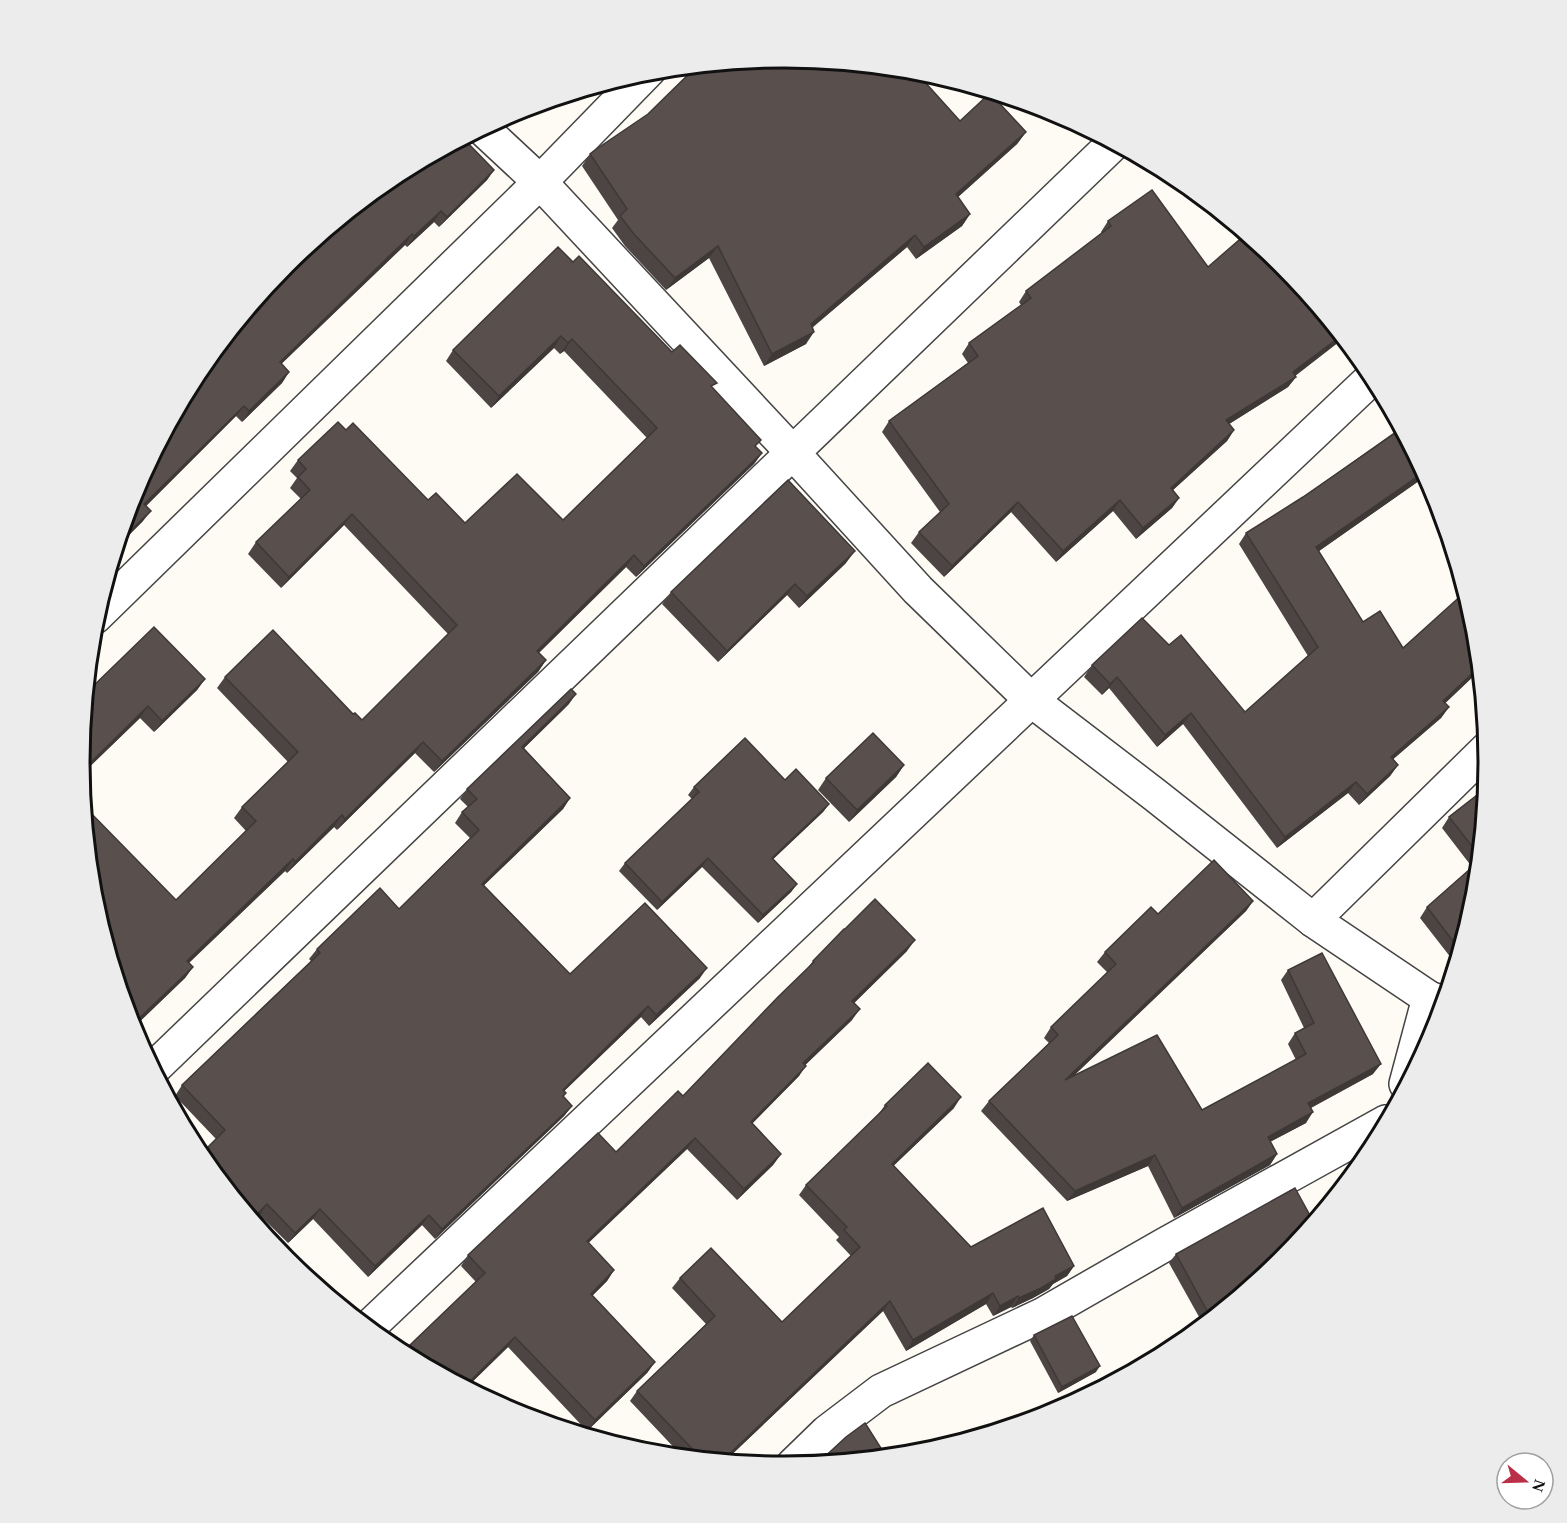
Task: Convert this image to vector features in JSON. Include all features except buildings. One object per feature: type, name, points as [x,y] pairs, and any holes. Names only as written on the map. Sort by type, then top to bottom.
[{"type":"street","points":[[108,603],[540,182],[636,84]]},
{"type":"street","points":[[488,134],[540,182],[918,590],[1031,700],[1313,920],[1435,1000]]},
{"type":"street","points":[[159,1063],[1108,148]]},
{"type":"street","points":[[374,1322],[1365,383]]},
{"type":"street","points":[[1313,920],[1478,758]]},
{"type":"street","points":[[802,1455],[827,1432],[881,1391],[1042,1316],[1164,1245],[1371,1130]]}]
